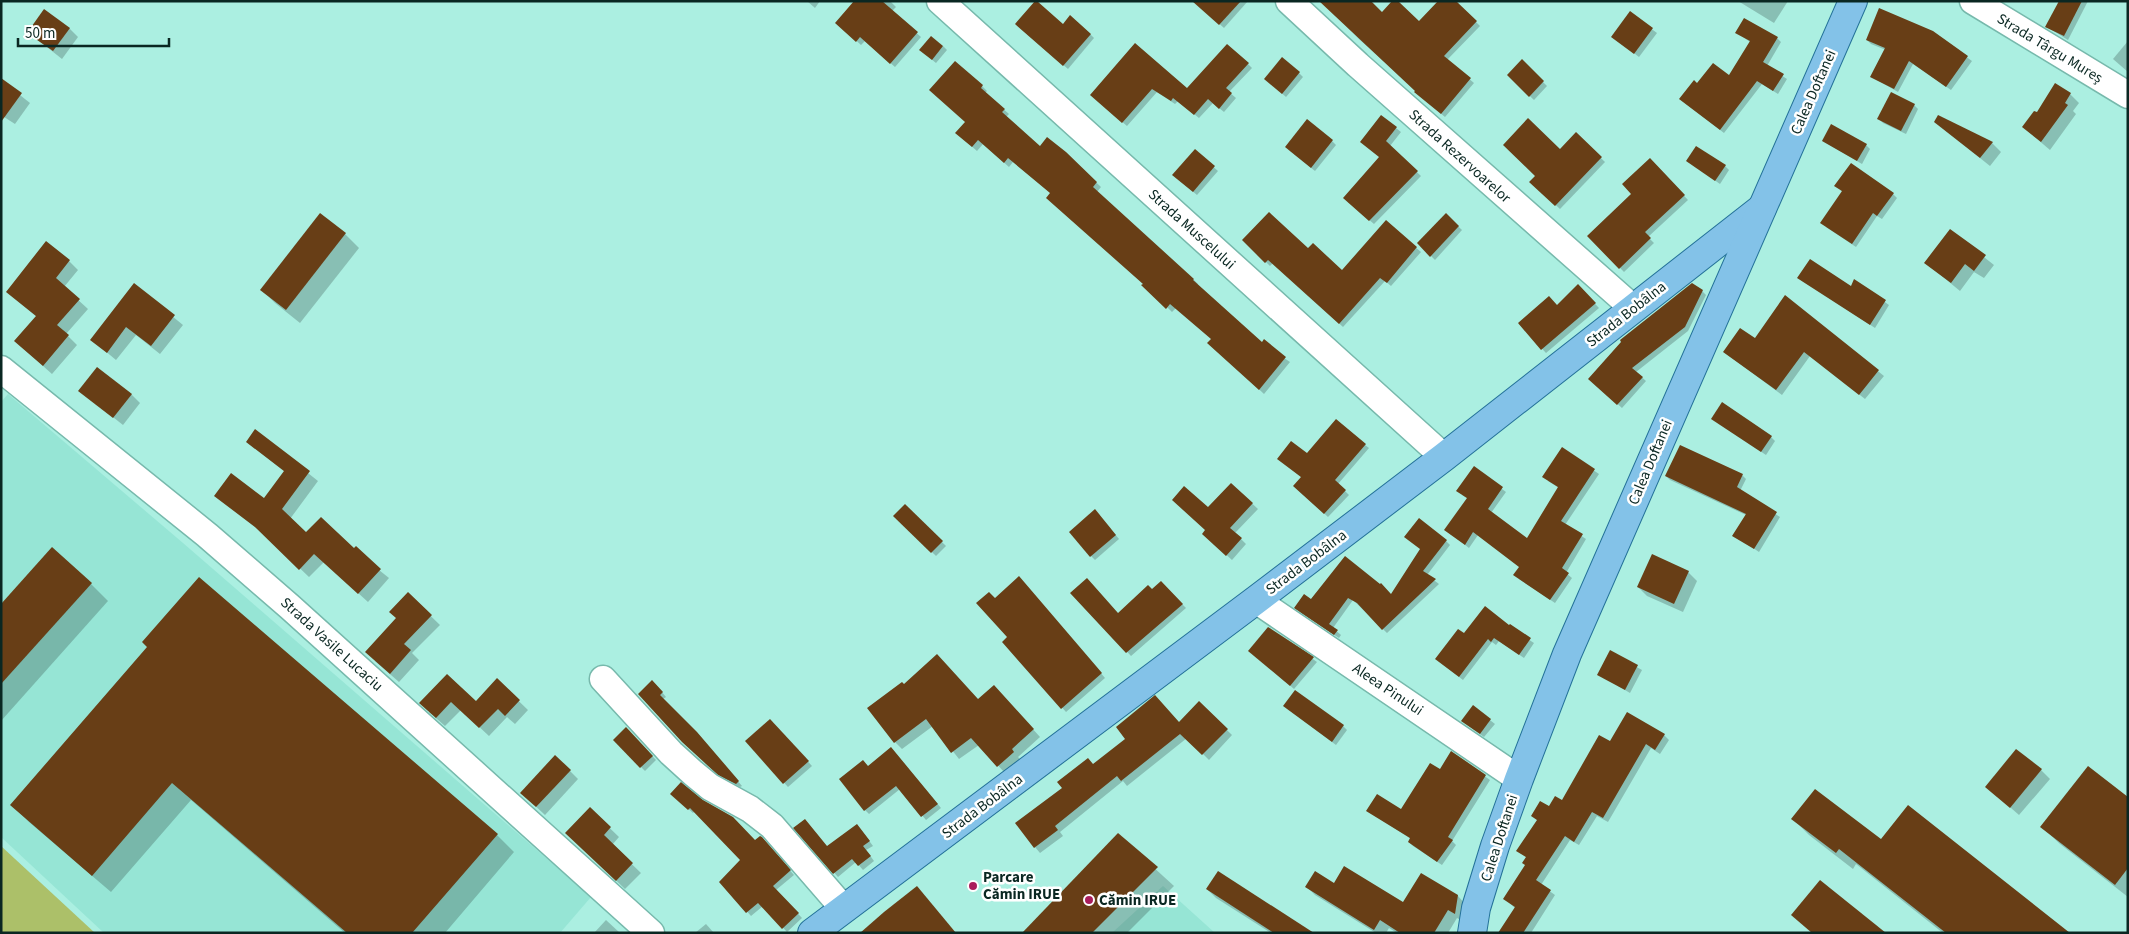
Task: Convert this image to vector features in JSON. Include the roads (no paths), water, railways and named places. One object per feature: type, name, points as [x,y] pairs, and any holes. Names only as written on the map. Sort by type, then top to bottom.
[{"type":"main road","name":"Calea Doftanei","points":[[1472,933],[1476,908],[1518,779],[1567,654],[1853,1]]},
{"type":"main road","name":"Strada Bobâlna","points":[[812,933],[1444,457],[1762,208]]},
{"type":"street","name":"Strada Muscelului","points":[[940,1],[1444,457]]},
{"type":"street","name":"Strada Rezervoarelor","points":[[1290,1],[1358,65],[1633,308]]},
{"type":"street","name":"Strada Târgu Mureș","points":[[1973,1],[2128,95]]},
{"type":"street","name":"Strada Vasile Lucaciu","points":[[1,368],[207,535],[290,607],[651,933]]},
{"type":"street","name":"Aleea Pinului","points":[[1256,600],[1518,779]]},
{"type":"street","points":[[604,679],[671,753],[710,787],[750,809],[772,826],[844,909]]},
{"type":"place","name":"Parcare Cămin IRUE","points":[[973,886]]},
{"type":"place","name":"Cămin IRUE","points":[[1089,900]]}]
